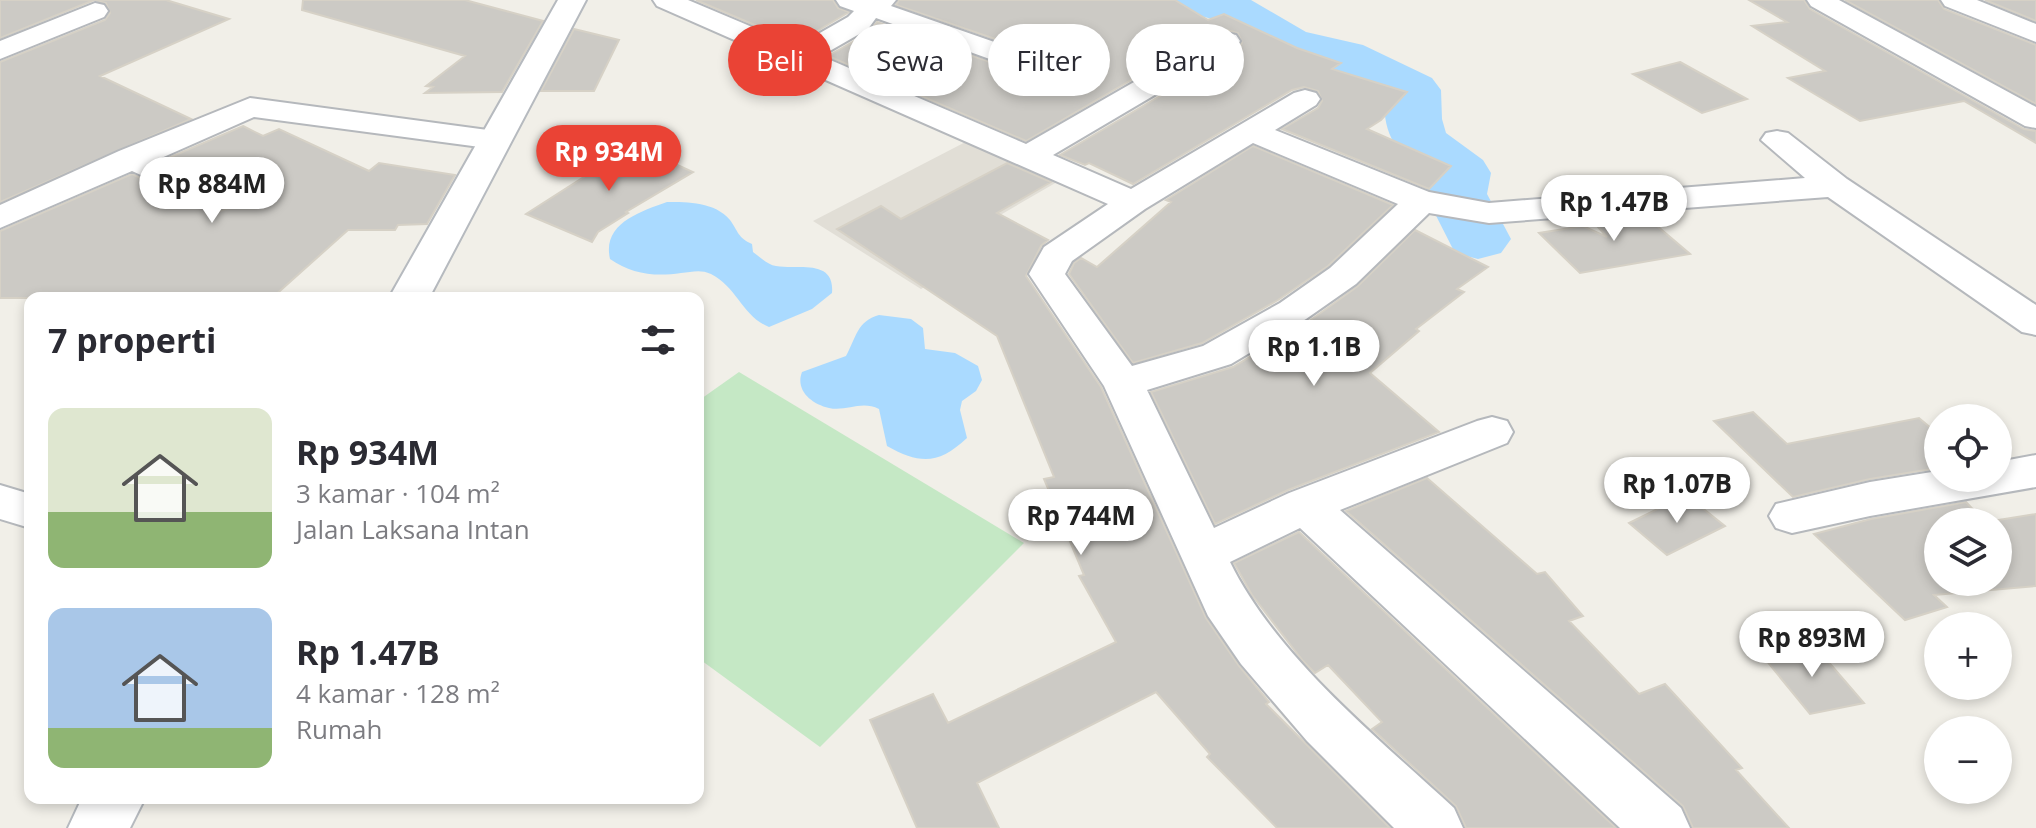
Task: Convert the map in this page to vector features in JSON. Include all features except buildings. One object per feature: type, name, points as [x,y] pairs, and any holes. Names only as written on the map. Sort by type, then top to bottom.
[{"type":"street","points":[[412,292],[572,0]]},
{"type":"street","points":[[666,0],[728,26]]},
{"type":"street","points":[[1820,0],[2036,119]]},
{"type":"street","points":[[1954,0],[2036,34]]},
{"type":"street","points":[[832,38],[858,23],[868,2],[988,48]]},
{"type":"street","points":[[0,51],[95,11]]},
{"type":"street","points":[[832,70],[1133,202]]},
{"type":"street","points":[[1029,156],[1132,96]]},
{"type":"street","points":[[1305,99],[1133,202],[1057,255],[1047,274],[1123,383],[1155,445],[1225,602],[1259,649],[1326,724],[1434,828]]},
{"type":"street","points":[[0,218],[250,107],[495,140]]},
{"type":"street","points":[[1251,131],[1427,201],[1478,212],[1513,212],[1835,186]]},
{"type":"street","points":[[1777,140],[1835,186],[2036,323]]},
{"type":"street","points":[[130,158],[219,198]]},
{"type":"street","points":[[1123,383],[1217,355],[1293,311],[1343,276],[1427,201]]},
{"type":"street","points":[[1202,555],[1305,505],[1492,432]]},
{"type":"street","points":[[2012,475],[2036,471]]},
{"type":"street","points":[[1792,516],[1924,490]]},
{"type":"street","points":[[0,502],[24,509]]},
{"type":"street","points":[[1305,505],[1661,828]]},
{"type":"street","points":[[98,828],[112,804]]},
{"type":"shaded area","points":[[979,135],[1064,178],[952,243],[974,258],[921,289],[813,221]]},
{"type":"green space","points":[[739,372],[1024,543],[820,747],[704,662],[704,397]]},
{"type":"water","points":[[667,202],[701,204],[717,210],[730,220],[741,237],[752,244],[753,252],[764,260],[776,266],[821,270],[831,282],[832,293],[812,309],[769,327],[753,316],[727,286],[711,274],[700,271],[662,275],[644,273],[610,259],[609,247],[617,228],[635,215]]},
{"type":"water","points":[[879,315],[911,319],[923,328],[925,349],[955,353],[978,366],[982,380],[976,391],[962,401],[960,410],[967,438],[947,453],[920,459],[899,452],[887,446],[879,409],[866,406],[829,408],[811,400],[803,390],[802,372],[846,356],[866,321]]},
{"type":"waterway","points":[[1195,0],[1233,10],[1289,44],[1344,56],[1413,90],[1416,131],[1428,149],[1461,173],[1456,194],[1478,239]]}]
